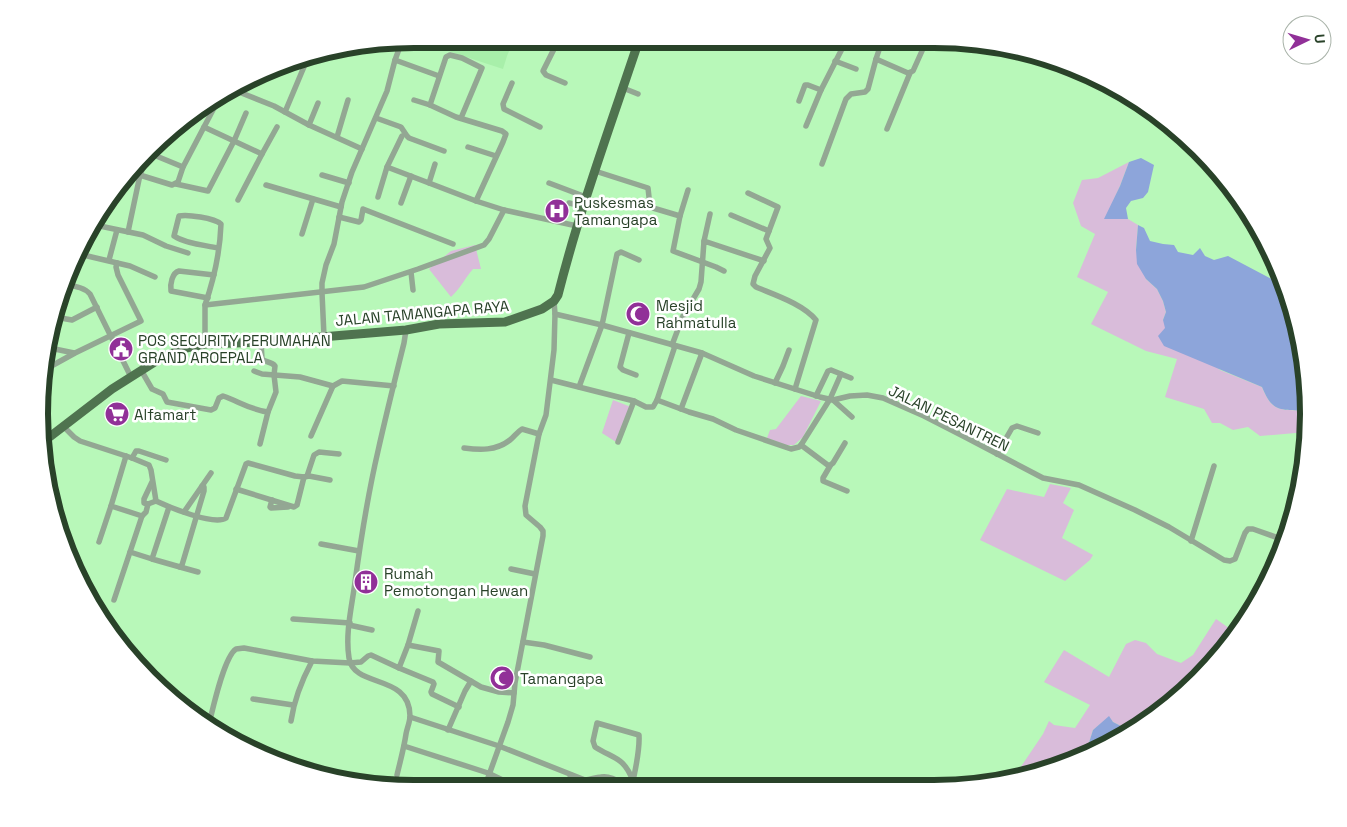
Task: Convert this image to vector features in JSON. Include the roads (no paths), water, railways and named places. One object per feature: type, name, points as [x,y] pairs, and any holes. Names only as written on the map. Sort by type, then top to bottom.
[{"type":"main road","points":[[554,301],[558,295],[576,226],[636,48]]},
{"type":"main road","name":"JALAN TAMANGAPA RAYA","points":[[48,438],[98,399],[130,377],[169,354],[186,348],[205,344],[261,342],[406,330],[439,324],[505,322],[542,309],[554,301]]},
{"type":"street","points":[[324,336],[322,293],[324,274],[334,244],[341,208],[362,149],[388,91],[399,48]]},
{"type":"street","points":[[554,48],[543,71],[549,76],[565,83]]},
{"type":"street","points":[[806,126],[821,90],[842,48]]},
{"type":"street","points":[[822,164],[846,99],[851,94],[865,92],[870,85],[880,48]]},
{"type":"street","points":[[887,129],[910,73],[923,48]]},
{"type":"street","points":[[430,105],[448,55],[462,58],[482,68],[461,118]]},
{"type":"street","points":[[876,59],[906,73],[910,73]]},
{"type":"street","points":[[395,60],[439,76]]},
{"type":"street","points":[[835,61],[856,69]]},
{"type":"street","points":[[285,112],[305,64]]},
{"type":"street","points":[[512,83],[503,104],[504,109],[540,127]]},
{"type":"street","points":[[799,101],[805,85],[821,90]]},
{"type":"street","points":[[623,88],[638,94]]},
{"type":"street","points":[[239,92],[362,149]]},
{"type":"street","points":[[337,137],[348,100]]},
{"type":"street","points":[[414,100],[505,132],[503,142],[476,201]]},
{"type":"street","points":[[310,125],[318,103]]},
{"type":"street","points":[[176,184],[214,108]]},
{"type":"street","points":[[136,174],[172,185],[176,184],[208,191],[216,166],[234,141],[246,113]]},
{"type":"street","points":[[376,118],[401,127],[410,138],[444,151]]},
{"type":"street","points":[[204,127],[262,154]]},
{"type":"street","points":[[238,200],[277,127]]},
{"type":"street","points":[[378,197],[387,167],[402,136]]},
{"type":"street","points":[[468,147],[496,156]]},
{"type":"street","points":[[155,155],[183,167]]},
{"type":"street","points":[[429,183],[434,164]]},
{"type":"street","points":[[128,232],[143,167]]},
{"type":"street","points":[[387,167],[504,210],[576,226]]},
{"type":"street","points":[[595,171],[648,188],[650,206],[680,216]]},
{"type":"street","points":[[322,175],[349,183]]},
{"type":"street","points":[[401,203],[411,176]]},
{"type":"street","points":[[549,183],[586,197]]},
{"type":"street","points":[[266,185],[341,208]]},
{"type":"street","points":[[688,190],[672,248],[673,251],[724,271]]},
{"type":"street","points":[[748,194],[778,207],[766,239],[770,248],[755,276],[754,284],[756,287],[804,310],[816,320],[795,389]]},
{"type":"street","points":[[302,234],[313,199]]},
{"type":"street","points":[[570,202],[583,206]]},
{"type":"street","points":[[339,217],[359,222],[364,209],[453,244]]},
{"type":"street","points":[[205,305],[364,287],[484,245],[504,210]]},
{"type":"street","points":[[551,380],[634,401],[650,407],[655,405],[683,316],[699,289],[704,240],[710,214]]},
{"type":"street","points":[[205,344],[205,305],[214,275],[218,248],[221,224],[183,215],[178,216],[174,233],[176,237],[184,241],[218,248]]},
{"type":"street","points":[[731,215],[769,231]]},
{"type":"street","points":[[100,225],[143,235],[174,250],[188,253]]},
{"type":"street","points":[[109,260],[117,230]]},
{"type":"street","points":[[704,240],[764,260]]},
{"type":"street","points":[[579,387],[602,325],[617,254],[621,252],[639,260]]},
{"type":"street","points":[[84,255],[130,266],[154,277]]},
{"type":"street","points":[[51,366],[140,321],[118,275],[117,263]]},
{"type":"street","points":[[208,298],[171,291],[172,279],[177,271],[214,275]]},
{"type":"street","points":[[411,272],[413,290]]},
{"type":"street","points":[[71,286],[88,291],[130,377]]},
{"type":"street","points":[[486,780],[508,722],[543,531],[526,515],[525,506],[539,434],[546,415],[551,380],[554,350],[554,301]]},
{"type":"street","points":[[60,318],[72,320],[97,307]]},
{"type":"street","name":"JALAN PESANTREN","points":[[554,314],[602,325],[702,353],[754,376],[831,400],[867,395],[883,398],[924,416],[1043,478],[1079,485],[1091,490],[1169,527],[1214,555],[1230,561],[1235,559],[1248,529],[1278,538]]},
{"type":"street","points":[[397,775],[410,717],[407,700],[397,689],[362,674],[352,666],[348,651],[348,633],[359,551],[377,451],[406,330]]},
{"type":"street","points":[[629,333],[620,367],[622,370],[636,375]]},
{"type":"street","points":[[260,444],[268,412],[276,392],[275,366],[273,363],[262,359],[261,342]]},
{"type":"street","points":[[54,349],[75,353]]},
{"type":"street","points":[[775,383],[789,350]]},
{"type":"street","points":[[681,409],[702,353]]},
{"type":"street","points":[[141,370],[152,389],[163,394],[167,402],[211,410],[215,408],[219,398],[223,396],[241,402],[255,410],[268,412]]},
{"type":"street","points":[[816,396],[828,371],[831,370],[851,378]]},
{"type":"street","points":[[254,371],[262,374],[300,377],[333,386]]},
{"type":"street","points":[[657,400],[791,449],[799,448],[831,400],[841,374]]},
{"type":"street","points":[[311,436],[333,386],[342,381],[394,386]]},
{"type":"street","points":[[831,400],[852,417]]},
{"type":"street","points":[[618,442],[634,401]]},
{"type":"street","points":[[64,426],[80,441],[149,465]]},
{"type":"street","points":[[997,454],[1012,428],[1017,426],[1038,433]]},
{"type":"street","points":[[464,448],[493,449],[509,441],[522,429],[539,434]]},
{"type":"street","points":[[845,443],[823,478],[824,481],[847,491]]},
{"type":"street","points":[[801,445],[830,466]]},
{"type":"street","points":[[99,542],[129,457],[139,450],[166,460]]},
{"type":"street","points":[[236,489],[294,507],[297,505],[305,476],[316,452],[339,454]]},
{"type":"street","points":[[156,455],[149,465],[156,501]]},
{"type":"street","points":[[148,504],[156,501],[196,516],[223,520],[226,518],[246,464],[250,462],[295,476],[330,480]]},
{"type":"street","points":[[1191,541],[1214,466]]},
{"type":"street","points":[[184,512],[211,473]]},
{"type":"street","points":[[148,504],[144,503],[144,499],[152,480]]},
{"type":"street","points":[[180,567],[204,491],[202,486]]},
{"type":"street","points":[[114,600],[142,516],[146,512],[148,504]]},
{"type":"street","points":[[111,506],[142,516]]},
{"type":"street","points":[[152,558],[169,507]]},
{"type":"street","points":[[321,544],[359,551]]},
{"type":"street","points":[[130,552],[198,572]]},
{"type":"street","points":[[511,569],[535,574]]},
{"type":"street","points":[[399,668],[418,611]]},
{"type":"street","points":[[293,619],[349,624],[372,630]]},
{"type":"street","points":[[523,642],[544,644],[590,657]]},
{"type":"street","points":[[408,645],[438,651],[440,653],[438,662],[482,687],[499,692],[514,693]]},
{"type":"street","points":[[211,718],[222,677],[231,654],[236,649],[244,648],[312,661],[352,666],[371,655],[433,682],[432,694],[458,707]]},
{"type":"street","points":[[291,721],[293,705],[312,661]]},
{"type":"street","points":[[448,730],[471,681]]},
{"type":"street","points":[[254,699],[293,705]]},
{"type":"street","points":[[410,717],[499,746],[584,780]]},
{"type":"street","points":[[630,780],[629,770],[624,764],[595,747],[593,741],[597,723],[639,735],[632,780]]},
{"type":"street","points":[[404,746],[488,773],[503,780]]},
{"type":"street","points":[[569,780],[571,775]]},
{"type":"street","points":[[590,780],[601,776],[617,780]]},
{"type":"water","points":[[1141,158],[1154,165],[1148,192],[1143,198],[1131,201],[1126,208],[1128,219],[1104,219],[1129,162]]},
{"type":"water","points":[[1138,225],[1144,228],[1150,241],[1174,245],[1178,252],[1193,255],[1200,248],[1205,256],[1214,260],[1228,256],[1275,281],[1292,342],[1300,411],[1278,408],[1270,401],[1262,387],[1164,346],[1158,336],[1165,328],[1163,320],[1166,312],[1163,301],[1157,289],[1146,279],[1137,264]]},
{"type":"water","points":[[1109,716],[1113,722],[1122,727],[1088,745],[1093,730]]},
{"type":"place","name":"Puskesmas Tamangapa","points":[[557,211]]},
{"type":"place","name":"Mesjid Rahmatulla","points":[[638,314]]},
{"type":"place","name":"POS SECURITY PERUMAHAN GRAND AROEPALA","points":[[121,349]]},
{"type":"place","name":"Alfamart","points":[[117,414]]},
{"type":"place","name":"Rumah Pemotongan Hewan","points":[[366,582]]},
{"type":"place","name":"Tamangapa","points":[[502,678]]}]
